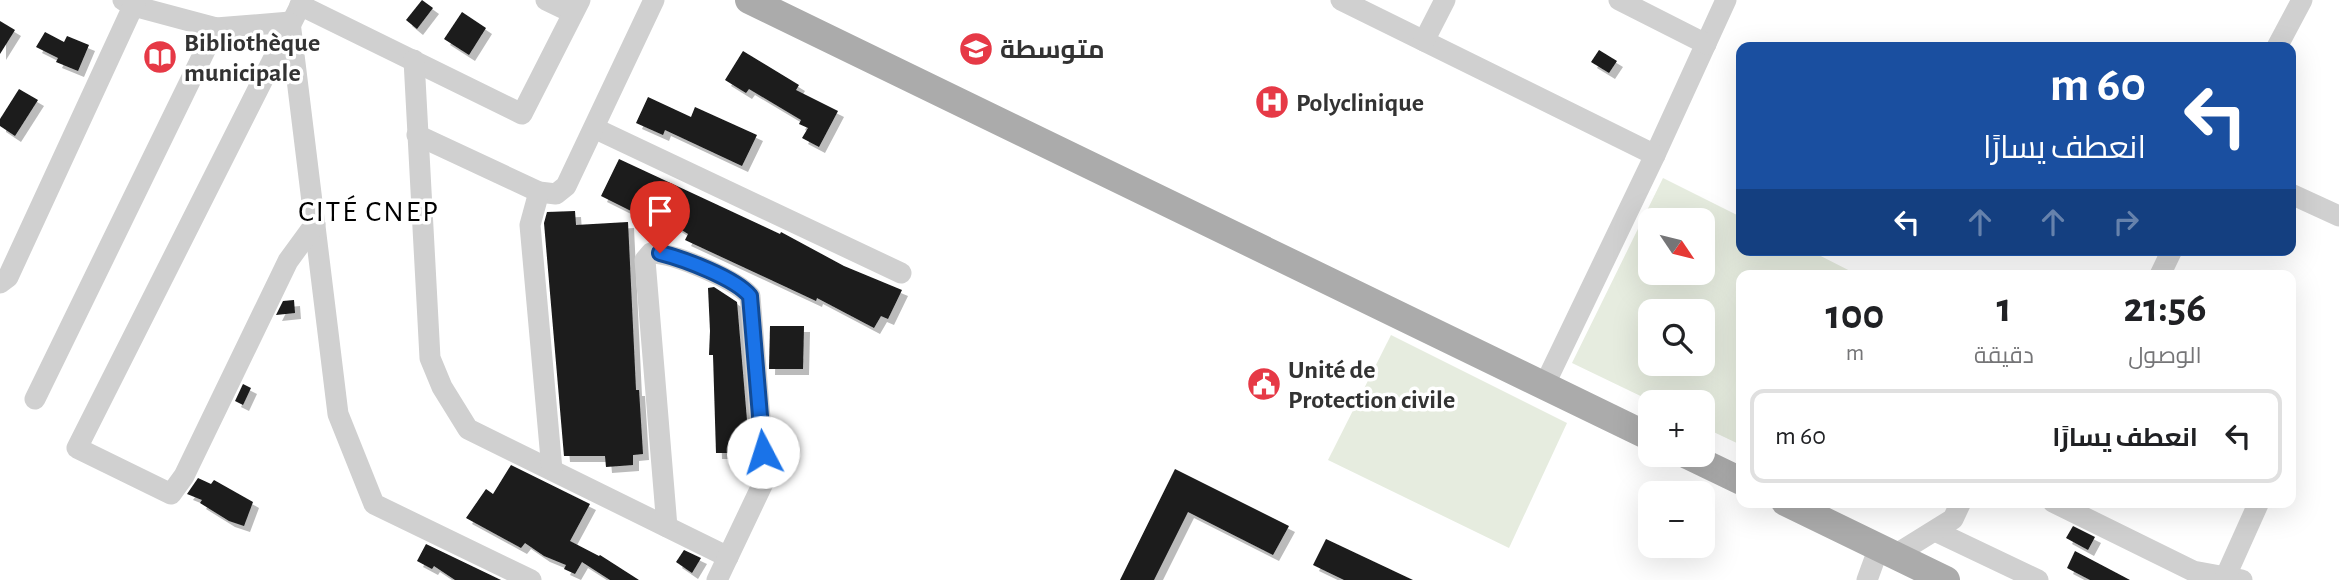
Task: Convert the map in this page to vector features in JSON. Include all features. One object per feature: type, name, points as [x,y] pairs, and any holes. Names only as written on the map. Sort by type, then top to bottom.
[{"type":"main road","points":[[748,0],[1638,431]]},
{"type":"main road","points":[[1712,467],[1736,479]]},
{"type":"main road","points":[[1797,508],[1946,580]]},
{"type":"street","points":[[0,283],[8,277],[131,2],[216,27],[298,9],[414,60],[522,114],[577,7],[546,0]]},
{"type":"street","points":[[418,135],[539,192],[556,194],[566,186],[654,0]]},
{"type":"street","points":[[1341,0],[1655,155]]},
{"type":"street","points":[[1424,41],[1445,0]]},
{"type":"street","points":[[1619,0],[1706,44]]},
{"type":"street","points":[[1544,386],[1726,0]]},
{"type":"street","points":[[2280,42],[2302,0]]},
{"type":"street","points":[[298,9],[315,223],[338,414],[374,504],[531,580]]},
{"type":"street","points":[[298,9],[77,448],[171,494],[184,476],[288,261],[315,223]]},
{"type":"street","points":[[35,399],[216,27]]},
{"type":"street","points":[[414,60],[430,358],[442,387],[468,429],[728,557]]},
{"type":"street","points":[[594,128],[901,273]]},
{"type":"street","points":[[539,192],[530,225],[552,470]]},
{"type":"street","points":[[2296,196],[2339,216]]},
{"type":"street","points":[[667,527],[645,260],[651,253],[676,257],[742,286],[750,296],[765,479],[717,580]]},
{"type":"street","points":[[1867,580],[1887,551],[1935,531],[1953,519],[1958,508]]},
{"type":"street","points":[[2065,508],[2193,571],[2230,579],[2257,508]]},
{"type":"street","points":[[1935,531],[2038,580]]},
{"type":"shaded area","points":[[1663,178],[1736,214],[1736,256],[1821,256],[1848,270],[1736,270],[1736,443],[1715,433],[1715,390],[1638,390],[1638,395],[1572,363],[1638,229],[1638,285],[1715,285],[1715,208],[1648,208]]},
{"type":"shaded area","points":[[1391,335],[1567,423],[1509,548],[1328,460]]},
{"type":"building","points":[[422,0],[433,8],[417,29],[406,20]]},
{"type":"building","points":[[462,12],[486,28],[469,55],[444,39]]},
{"type":"building","points":[[0,21],[15,30],[0,54]]},
{"type":"building","points":[[45,32],[64,42],[67,36],[89,45],[78,71],[56,62],[58,58],[36,47]]},
{"type":"building","points":[[1599,50],[1617,61],[1609,73],[1591,62]]},
{"type":"building","points":[[743,51],[799,85],[796,90],[838,111],[819,147],[802,138],[808,128],[799,124],[801,120],[749,89],[746,93],[725,80]]},
{"type":"building","points":[[19,89],[38,100],[15,136],[0,126],[0,119]]},
{"type":"building","points":[[648,97],[691,117],[695,107],[757,135],[742,166],[665,130],[663,135],[636,123]]},
{"type":"building","points":[[619,159],[780,234],[781,232],[844,266],[902,290],[888,319],[881,316],[874,328],[817,298],[816,301],[685,240],[688,234],[663,218],[659,225],[601,196]]},
{"type":"building","points":[[575,211],[576,225],[628,222],[636,390],[639,390],[643,454],[633,455],[633,465],[606,467],[605,456],[564,456],[544,223],[547,212]]},
{"type":"building","points":[[714,287],[737,302],[749,444],[737,444],[737,453],[716,453],[713,355],[709,355],[708,288]]},
{"type":"building","points":[[294,300],[295,313],[276,315],[283,301]]},
{"type":"building","points":[[770,326],[804,326],[803,369],[769,369]]},
{"type":"building","points":[[243,384],[251,388],[243,405],[235,401]]},
{"type":"building","points":[[511,465],[590,504],[570,541],[600,555],[639,580],[610,580],[582,562],[575,574],[564,569],[566,565],[544,556],[525,543],[521,548],[466,518],[486,489],[493,494]]},
{"type":"building","points":[[1175,469],[1289,526],[1273,555],[1188,512],[1154,580],[1120,580]]},
{"type":"building","points":[[198,478],[211,484],[214,480],[253,502],[244,526],[229,521],[200,503],[202,500],[187,494]]},
{"type":"building","points":[[2073,526],[2095,537],[2088,550],[2066,538]]},
{"type":"building","points":[[1326,539],[1413,580],[1344,580],[1313,565]]},
{"type":"building","points":[[426,544],[501,580],[455,580],[434,566],[432,569],[417,561]]},
{"type":"building","points":[[684,550],[701,558],[692,573],[676,562]]},
{"type":"building","points":[[2075,551],[2130,580],[2090,580],[2067,568]]},
{"type":"place","name":"متوسطة","points":[[976,49]]},
{"type":"place","name":"Bibliothèque municipale","points":[[160,57]]},
{"type":"place","name":"Polyclinique","points":[[1272,102]]},
{"type":"place","name":"Unité de Protection civile","points":[[1264,384]]},
{"type":"district","name":"CITÉ CNEP","points":[[369,211]]},
{"type":"route","points":[[660,253],[676,257],[742,286],[750,296],[763,452]]}]
